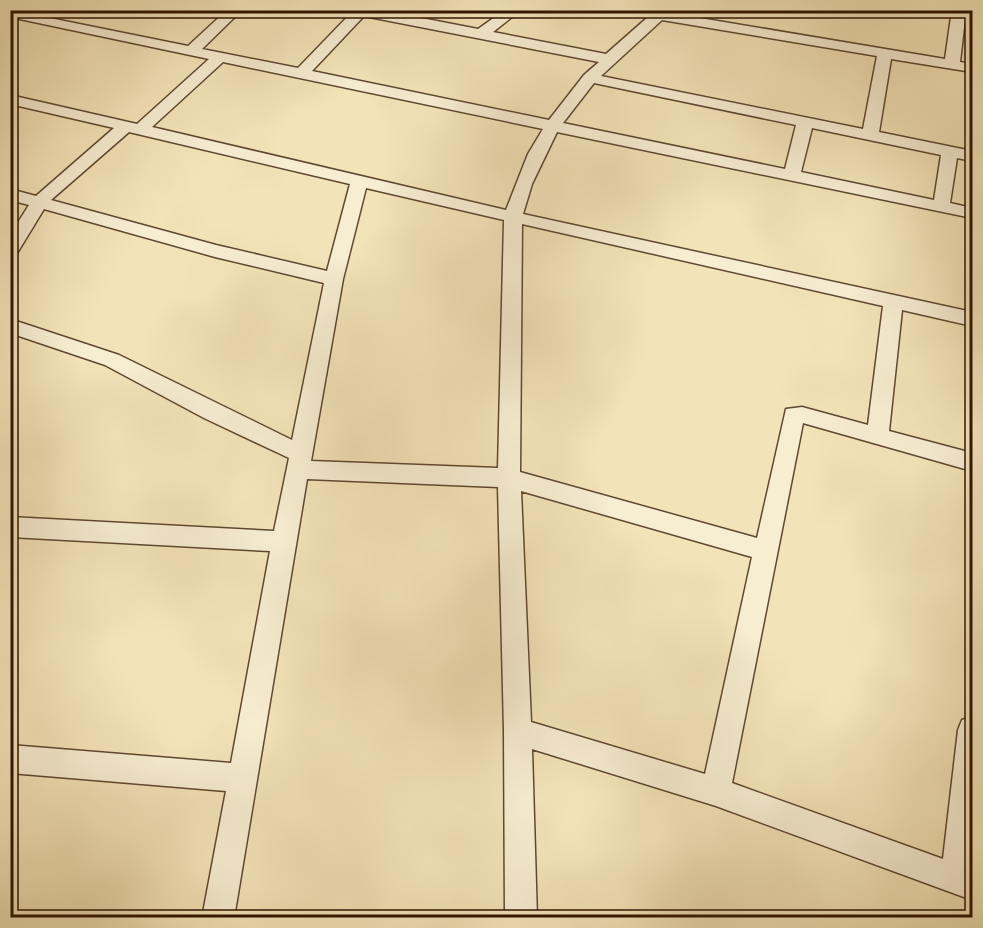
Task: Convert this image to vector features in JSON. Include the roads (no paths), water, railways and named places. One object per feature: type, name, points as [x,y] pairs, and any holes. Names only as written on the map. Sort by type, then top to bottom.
[{"type":"street","points":[[192,50],[236,10]]},
{"type":"street","points":[[481,34],[515,10]]},
{"type":"street","points":[[952,65],[959,10]]},
{"type":"street","points":[[302,73],[362,11],[608,59]]},
{"type":"street","points":[[10,13],[553,124],[972,213]]},
{"type":"street","points":[[521,918],[518,731],[509,478],[513,216],[521,185],[553,124],[589,78],[662,13],[972,68]]},
{"type":"street","points":[[870,135],[885,54]]},
{"type":"street","points":[[10,251],[40,201],[220,57]]},
{"type":"street","points":[[589,78],[972,156]]},
{"type":"street","points":[[10,99],[513,216],[972,319]]},
{"type":"street","points":[[792,176],[805,122]]},
{"type":"street","points":[[941,207],[950,151]]},
{"type":"street","points":[[218,918],[284,542],[334,279],[359,180]]},
{"type":"street","points":[[10,194],[215,250],[334,279]]},
{"type":"street","points":[[878,435],[892,301]]},
{"type":"street","points":[[10,327],[112,360],[212,412],[300,462],[509,478],[767,551]]},
{"type":"street","points":[[716,792],[794,415],[878,435],[972,462]]},
{"type":"street","points":[[10,527],[284,542]]},
{"type":"street","points":[[518,731],[716,792],[964,882],[972,729]]},
{"type":"street","points":[[10,759],[243,778]]}]
